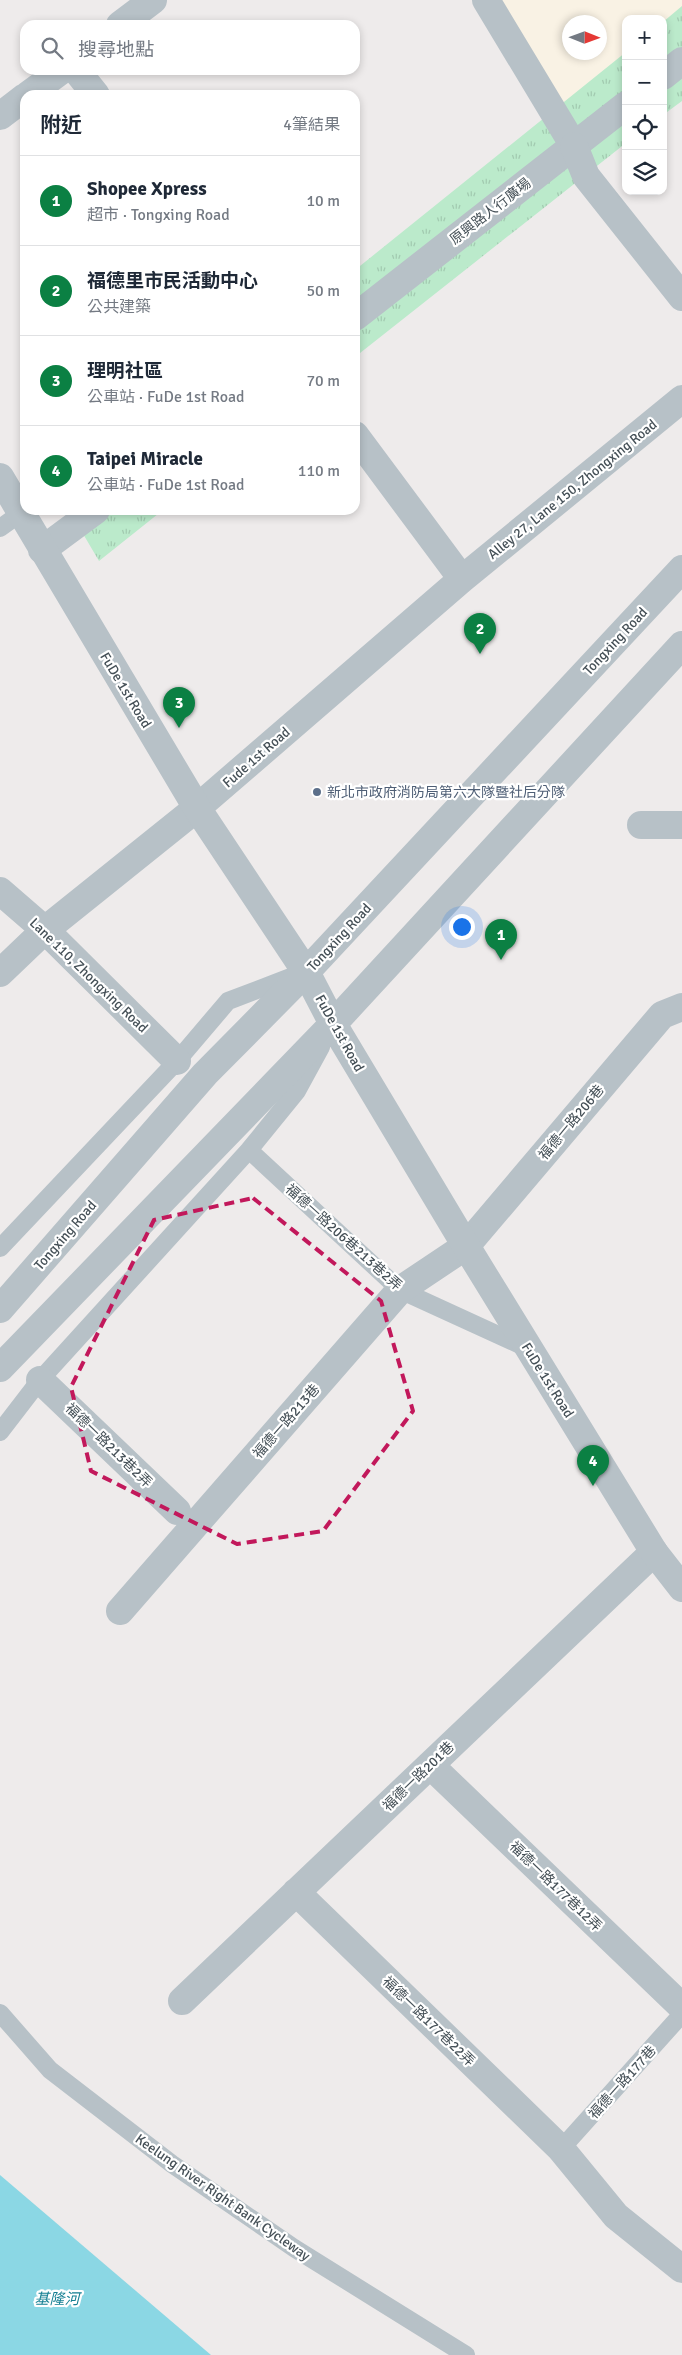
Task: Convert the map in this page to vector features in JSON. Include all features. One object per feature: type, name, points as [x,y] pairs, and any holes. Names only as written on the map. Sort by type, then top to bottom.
[{"type":"street","points":[[127,20],[153,0]]},
{"type":"street","points":[[486,0],[574,146],[586,176],[682,297]]},
{"type":"street","points":[[667,73],[682,61]]},
{"type":"street","points":[[35,90],[55,75]]},
{"type":"street","points":[[80,75],[92,90]]},
{"type":"street","points":[[0,116],[20,102]]},
{"type":"street","name":"原興路人行廣場","points":[[360,313],[622,109]]},
{"type":"street","name":"Alley 27, Lane 150, Zhongxing Road","points":[[462,579],[682,399]]},
{"type":"street","points":[[360,442],[462,579]]},
{"type":"street","name":"FuDe 1st Road","points":[[0,477],[11,521],[42,550],[197,808],[306,972],[333,1024],[466,1246],[654,1552],[682,1588]]},
{"type":"street","points":[[42,550],[89,515]]},
{"type":"street","name":"Tongxing Road","points":[[0,1309],[205,1074],[306,972],[682,569]]},
{"type":"street","name":"Fude 1st Road","points":[[0,973],[45,930],[197,808],[462,579]]},
{"type":"street","points":[[0,1368],[333,1024],[682,644]]},
{"type":"street","points":[[641,825],[682,825]]},
{"type":"street","name":"Lane 110, Zhongxing Road","points":[[0,891],[45,930],[177,1061]]},
{"type":"street","name":"福德一路206巷","points":[[466,1246],[662,1015],[682,1007]]},
{"type":"street","name":"福德一路213巷","points":[[120,1611],[400,1290],[466,1246]]},
{"type":"street","name":"福德一路213巷2弄","points":[[40,1380],[177,1511]]},
{"type":"street","name":"福德一路201巷","points":[[182,2001],[654,1552]]},
{"type":"street","name":"福德一路177巷12弄","points":[[430,1765],[682,2007]]},
{"type":"street","name":"福德一路177巷22弄","points":[[296,1892],[561,2149],[616,2216],[682,2269]]},
{"type":"lane","points":[[0,1248],[177,1061],[228,1001],[306,972]]},
{"type":"lane","points":[[0,1432],[40,1380],[249,1150],[297,1091],[333,1024]]},
{"type":"lane","name":"福德一路206巷213巷2弄","points":[[249,1150],[400,1290],[529,1349]]},
{"type":"lane","name":"Keelung River Right Bank Cycleway","points":[[0,2013],[50,2070],[172,2164],[294,2248],[466,2355]]},
{"type":"lane","name":"福德一路177巷","points":[[561,2149],[682,2014]]},
{"type":"highlighted area","points":[[253,1198],[381,1301],[413,1411],[323,1531],[237,1544],[91,1471],[71,1387],[154,1220]]},
{"type":"shaded area","points":[[499,0],[682,0],[682,48],[667,60],[667,15],[622,15],[622,96],[577,131]]},
{"type":"green space","points":[[682,6],[682,101],[667,112],[667,60],[667,19]]},
{"type":"green space","points":[[622,55],[622,146],[360,353],[360,266]]},
{"type":"green space","points":[[72,515],[157,515],[99,561]]},
{"type":"water","name":"基隆河","points":[[0,2175],[211,2355],[0,2355]]},
{"type":"place","name":"福德里市民活動中心","points":[[480,654]]},
{"type":"place","name":"理明社區","points":[[179,728]]},
{"type":"place","name":"新北市政府消防局第六大隊暨社后分隊","points":[[317,792]]},
{"type":"place","name":"Shopee Xpress","points":[[501,960]]},
{"type":"place","name":"Taipei Miracle","points":[[593,1486]]}]
